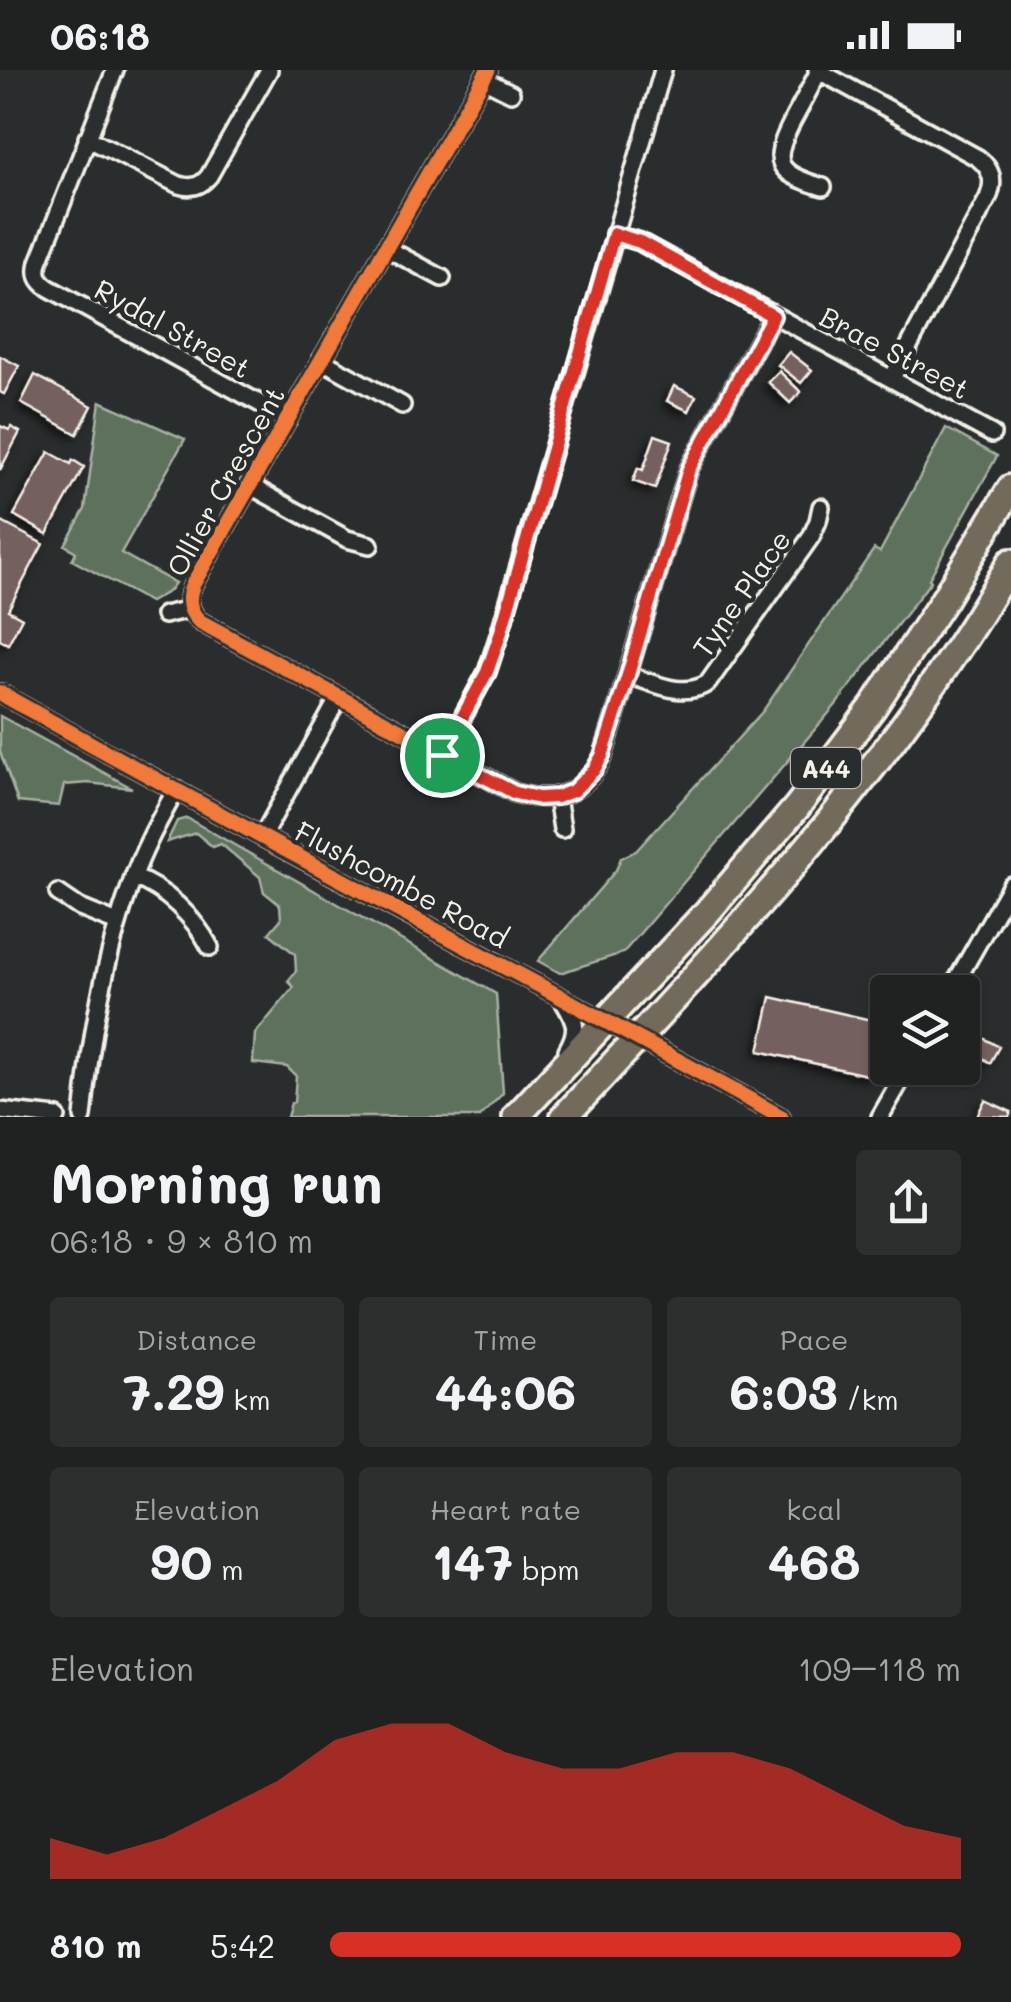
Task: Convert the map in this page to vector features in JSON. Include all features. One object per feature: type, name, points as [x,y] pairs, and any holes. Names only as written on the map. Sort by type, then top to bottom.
[{"type":"highway","name":"A44","points":[[516,1117],[708,911],[798,807],[883,692],[1011,488]]},
{"type":"highway","name":"A44","points":[[564,1117],[787,874],[871,770],[947,663],[1011,562]]},
{"type":"street","name":"Rydal Street","points":[[115,70],[34,278],[288,419]]},
{"type":"street","points":[[88,138],[197,192],[269,70]]},
{"type":"street","points":[[442,755],[487,672],[500,635],[662,70]]},
{"type":"street","points":[[823,187],[792,176],[779,155],[782,140],[818,70],[997,172],[988,198],[892,378]]},
{"type":"street","points":[[485,74],[511,93]]},
{"type":"street","name":"Ollier Crescent","points":[[485,74],[193,584],[190,610],[203,624],[515,793],[557,797]]},
{"type":"street","name":"Brae Street","points":[[614,234],[640,242],[992,434]]},
{"type":"street","points":[[386,248],[442,278]]},
{"type":"street","points":[[562,829],[557,797],[573,791],[599,764],[689,469],[773,316]]},
{"type":"street","points":[[321,360],[402,404]]},
{"type":"street","points":[[249,485],[347,538],[370,545]]},
{"type":"street","name":"Tyne Place","points":[[628,675],[682,691],[696,690],[708,683],[810,537],[821,507]]},
{"type":"street","name":"Ollier Crescent","points":[[164,615],[190,610]]},
{"type":"street","name":"Flushcombe Road","points":[[0,693],[781,1117]]},
{"type":"street","points":[[262,837],[338,698]]},
{"type":"street","points":[[83,1117],[98,997],[117,924],[133,877],[176,790]]},
{"type":"street","points":[[133,877],[163,894],[199,926],[210,946]]},
{"type":"street","points":[[960,975],[1011,885]]},
{"type":"street","points":[[58,893],[80,908],[117,924]]},
{"type":"street","points":[[558,1072],[576,1029],[560,996]]},
{"type":"street","points":[[880,1117],[898,1085]]},
{"type":"street","points":[[0,1111],[57,1117]]},
{"type":"green space","points":[[100,401],[185,439],[121,553],[175,583],[150,602],[72,560],[76,552],[65,545],[85,509]]},
{"type":"green space","points":[[946,428],[997,456],[931,581],[835,706],[623,953],[560,973],[538,961],[616,870],[621,858],[636,851],[763,711],[874,549],[880,552]]},
{"type":"green space","points":[[0,716],[132,788],[88,783],[64,785],[59,806],[18,802],[0,752]]},
{"type":"green space","points":[[187,818],[496,994],[503,1093],[480,1117],[287,1117],[294,1102],[296,1076],[287,1067],[253,1063],[255,1034],[294,987],[288,981],[296,971],[295,954],[269,933],[281,919],[280,905],[264,892],[260,877],[221,844],[213,847],[196,833],[167,842],[177,821]]},
{"type":"building","points":[[789,352],[812,370],[801,383],[778,365]]},
{"type":"building","points":[[0,356],[19,366],[4,394],[0,392]]},
{"type":"building","points":[[779,371],[801,392],[790,403],[768,382]]},
{"type":"building","points":[[35,375],[92,406],[77,434],[21,403]]},
{"type":"building","points":[[674,386],[696,396],[689,411],[667,401]]},
{"type":"building","points":[[0,426],[20,432],[0,470]]},
{"type":"building","points":[[655,435],[672,441],[655,489],[633,481],[638,468],[643,470]]},
{"type":"building","points":[[49,452],[84,467],[47,534],[14,515]]},
{"type":"building","points":[[0,521],[43,544],[8,610],[22,618],[8,644],[0,640]]},
{"type":"building","points":[[771,997],[870,1020],[870,1076],[759,1051]]},
{"type":"building","points":[[980,1036],[999,1047],[990,1063],[983,1058],[980,1063]]},
{"type":"building","points":[[985,1100],[1011,1112],[1009,1117],[977,1116]]},
{"type":"cycle path","points":[[488,70],[193,584],[190,604],[199,621],[515,793],[543,797],[578,788],[603,756],[689,469],[773,315]]},
{"type":"cycle path","points":[[0,693],[781,1117]]},
{"type":"route","points":[[614,234],[636,240],[773,316],[689,469],[602,756],[588,778],[573,791],[539,798],[515,793],[442,755],[487,672],[500,635],[614,234]]}]
